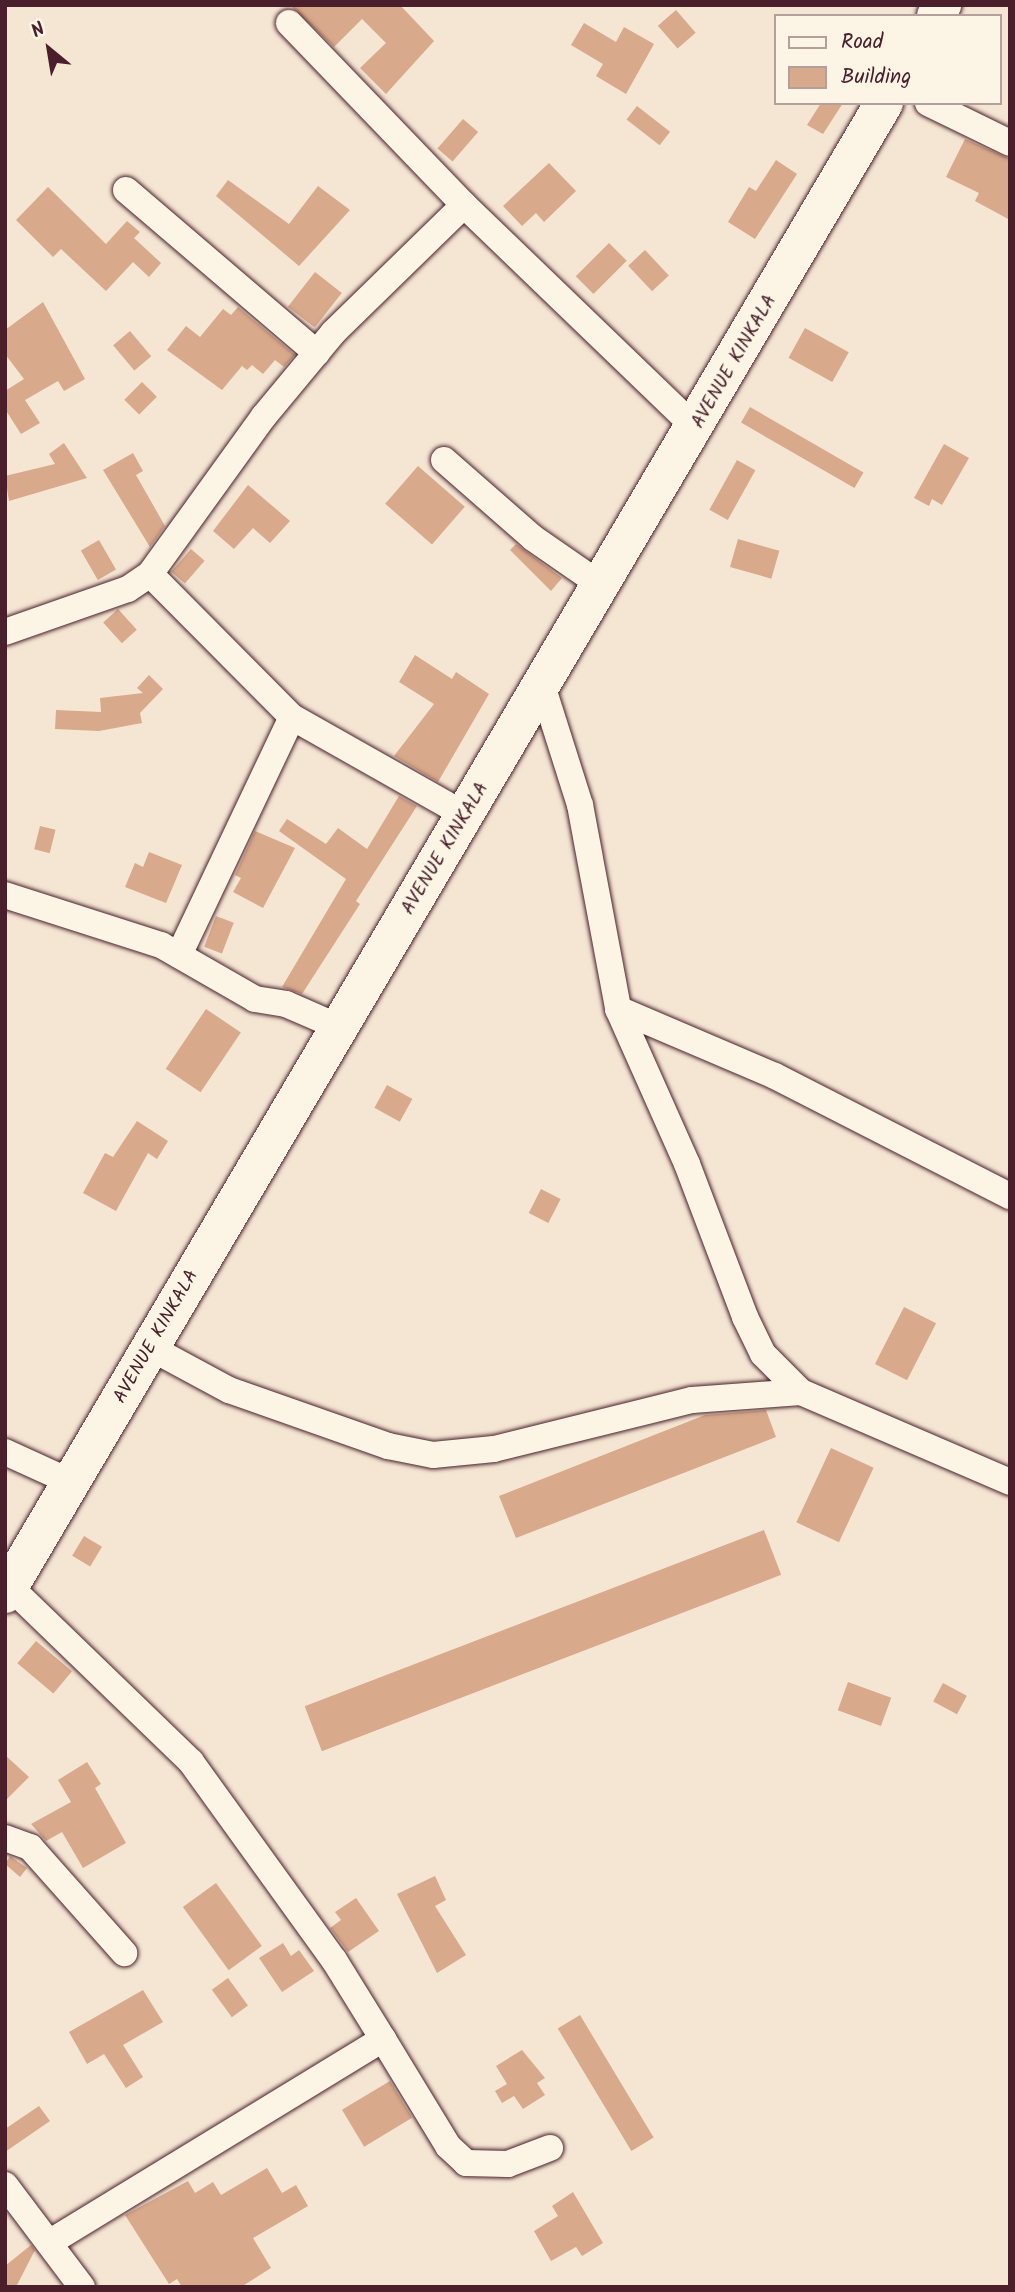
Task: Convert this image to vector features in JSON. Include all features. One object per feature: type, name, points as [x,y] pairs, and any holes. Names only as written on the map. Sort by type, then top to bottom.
[{"type":"main road","name":"AVENUE KINKALA","points":[[7,1590],[73,1483],[339,1027],[467,816],[541,682],[696,428],[883,105]]},
{"type":"street","points":[[289,23],[464,205],[696,428]]},
{"type":"street","points":[[932,105],[1010,143]]},
{"type":"street","points":[[126,190],[317,353]]},
{"type":"street","points":[[5,632],[128,589],[150,574],[317,353],[407,256],[464,205]]},
{"type":"street","points":[[444,460],[533,538],[601,585]]},
{"type":"street","points":[[150,574],[292,717],[467,816]]},
{"type":"street","points":[[541,682],[580,805],[618,1009],[687,1164],[745,1317],[763,1354],[801,1392],[1010,1482]]},
{"type":"street","points":[[179,955],[292,717]]},
{"type":"street","points":[[5,895],[179,955],[254,999],[286,1004],[339,1027]]},
{"type":"street","points":[[618,1009],[775,1076],[1010,1196]]},
{"type":"street","points":[[151,1348],[229,1390],[388,1446],[433,1455],[494,1449],[692,1400],[801,1392]]},
{"type":"street","points":[[5,1452],[73,1483]]},
{"type":"street","points":[[7,1590],[191,1762],[327,1950],[448,2146],[466,2163],[508,2164],[550,2148]]},
{"type":"street","points":[[5,1838],[30,1847],[124,1953]]},
{"type":"street","points":[[50,2242],[383,2039]]},
{"type":"street","points":[[5,2185],[82,2287]]},
{"type":"building","points":[[290,5],[400,5],[434,41],[386,94],[360,68],[386,43],[362,19],[334,47]]},
{"type":"building","points":[[676,10],[696,33],[678,48],[658,26]]},
{"type":"building","points":[[584,23],[616,42],[624,27],[654,44],[626,94],[596,76],[603,64],[571,45]]},
{"type":"building","points":[[820,105],[842,105],[823,134],[807,125]]},
{"type":"building","points":[[637,106],[670,132],[660,145],[627,119]]},
{"type":"building","points":[[463,119],[478,132],[453,162],[437,148]]},
{"type":"building","points":[[965,139],[1010,159],[1010,220],[975,201],[979,193],[946,177]]},
{"type":"building","points":[[776,160],[797,174],[755,239],[728,222],[749,187],[756,191]]},
{"type":"building","points":[[549,163],[576,191],[544,222],[536,213],[522,226],[503,206]]},
{"type":"building","points":[[228,180],[289,224],[318,186],[350,210],[299,266],[216,196]]},
{"type":"building","points":[[48,187],[106,244],[127,221],[140,232],[134,238],[161,263],[149,277],[133,262],[106,291],[61,249],[53,257],[16,220]]},
{"type":"building","points":[[609,243],[627,261],[593,294],[576,276]]},
{"type":"building","points":[[645,250],[669,276],[652,291],[628,266]]},
{"type":"building","points":[[315,272],[342,293],[315,328],[288,307]]},
{"type":"building","points":[[43,302],[85,379],[64,391],[58,381],[25,400],[40,423],[21,434],[5,409],[5,391],[24,379],[5,354],[5,330]]},
{"type":"building","points":[[238,307],[295,355],[284,367],[275,360],[263,374],[252,365],[247,370],[242,366],[222,390],[167,350],[186,326],[200,337],[223,309],[231,315]]},
{"type":"building","points":[[805,328],[849,352],[832,382],[789,358]]},
{"type":"building","points":[[130,331],[151,356],[134,370],[113,345]]},
{"type":"building","points":[[142,382],[157,397],[139,415],[124,400]]},
{"type":"building","points":[[750,407],[863,472],[854,488],[741,423]]},
{"type":"building","points":[[64,443],[87,478],[9,501],[5,476],[55,464],[49,454]]},
{"type":"building","points":[[944,444],[969,458],[942,505],[932,499],[929,506],[914,498]]},
{"type":"building","points":[[133,453],[143,471],[136,475],[165,526],[150,547],[103,470]]},
{"type":"building","points":[[737,460],[755,470],[728,520],[709,510]]},
{"type":"building","points":[[418,466],[465,507],[432,544],[385,504]]},
{"type":"building","points":[[248,485],[290,521],[270,543],[253,528],[234,549],[213,531]]},
{"type":"building","points":[[738,539],[779,551],[771,579],[730,567]]},
{"type":"building","points":[[99,540],[116,569],[98,580],[81,550]]},
{"type":"building","points":[[516,544],[562,578],[551,591],[510,550]]},
{"type":"building","points":[[191,549],[205,561],[185,583],[171,572]]},
{"type":"building","points":[[118,609],[137,630],[122,643],[103,622]]},
{"type":"building","points":[[415,655],[452,679],[456,672],[489,694],[438,782],[394,756],[434,704],[399,682]]},
{"type":"building","points":[[149,675],[163,689],[140,713],[142,723],[99,731],[55,729],[56,710],[101,712],[100,698],[143,693],[137,688]]},
{"type":"building","points":[[399,796],[417,806],[356,901],[360,904],[302,994],[282,987],[346,879],[279,831],[287,819],[326,844],[338,828],[367,849]]},
{"type":"building","points":[[40,826],[56,830],[50,853],[34,849]]},
{"type":"building","points":[[255,831],[295,848],[263,908],[233,892],[241,878],[235,875]]},
{"type":"building","points":[[149,852],[182,865],[166,903],[125,887],[135,863],[143,867]]},
{"type":"building","points":[[216,916],[234,923],[222,954],[204,947]]},
{"type":"building","points":[[206,1009],[241,1032],[201,1092],[166,1069]]},
{"type":"building","points":[[387,1085],[412,1099],[400,1122],[374,1108]]},
{"type":"building","points":[[137,1121],[168,1141],[157,1159],[148,1153],[116,1211],[83,1193],[105,1153],[113,1157]]},
{"type":"building","points":[[541,1189],[561,1199],[548,1223],[529,1213]]},
{"type":"building","points":[[904,1307],[936,1323],[907,1380],[875,1364]]},
{"type":"building","points":[[766,1410],[776,1437],[516,1538],[499,1496],[705,1415]]},
{"type":"building","points":[[831,1448],[874,1468],[839,1542],[796,1522]]},
{"type":"building","points":[[764,1530],[781,1575],[322,1751],[305,1706]]},
{"type":"building","points":[[84,1536],[102,1547],[90,1567],[72,1556]]},
{"type":"building","points":[[36,1641],[72,1671],[53,1693],[17,1663]]},
{"type":"building","points":[[848,1682],[891,1698],[881,1726],[838,1710]]},
{"type":"building","points":[[943,1683],[967,1696],[957,1714],[933,1702]]},
{"type":"building","points":[[5,1755],[29,1777],[5,1801]]},
{"type":"building","points":[[87,1762],[101,1784],[95,1788],[126,1843],[83,1868],[62,1832],[46,1841],[31,1824],[71,1802],[58,1780]]},
{"type":"building","points":[[10,1856],[27,1868],[20,1877],[5,1864]]},
{"type":"building","points":[[435,1876],[446,1900],[435,1906],[466,1955],[437,1973],[397,1894]]},
{"type":"building","points":[[216,1883],[262,1946],[229,1970],[183,1907]]},
{"type":"building","points":[[356,1898],[379,1931],[348,1952],[330,1928],[341,1920],[335,1912]]},
{"type":"building","points":[[283,1943],[291,1956],[299,1950],[314,1971],[282,1992],[259,1958]]},
{"type":"building","points":[[228,1978],[248,2006],[232,2017],[212,1990]]},
{"type":"building","points":[[143,1990],[163,2022],[123,2045],[143,2077],[126,2088],[104,2054],[87,2064],[69,2032]]},
{"type":"building","points":[[580,2015],[654,2138],[631,2151],[558,2028]]},
{"type":"building","points":[[522,2050],[545,2078],[537,2083],[545,2095],[523,2109],[514,2096],[502,2103],[495,2091],[507,2084],[496,2066]]},
{"type":"building","points":[[390,2081],[412,2118],[364,2147],[342,2110]]},
{"type":"building","points":[[39,2106],[50,2121],[5,2152],[5,2129]]},
{"type":"building","points":[[267,2168],[282,2193],[296,2185],[308,2206],[253,2238],[271,2268],[241,2287],[182,2287],[177,2279],[169,2284],[125,2215],[188,2181],[195,2193],[213,2182],[221,2195]]},
{"type":"building","points":[[573,2192],[603,2243],[582,2256],[576,2247],[551,2261],[534,2231],[558,2216],[552,2206]]},
{"type":"building","points":[[31,2245],[35,2250],[16,2287],[5,2287],[5,2266]]}]
